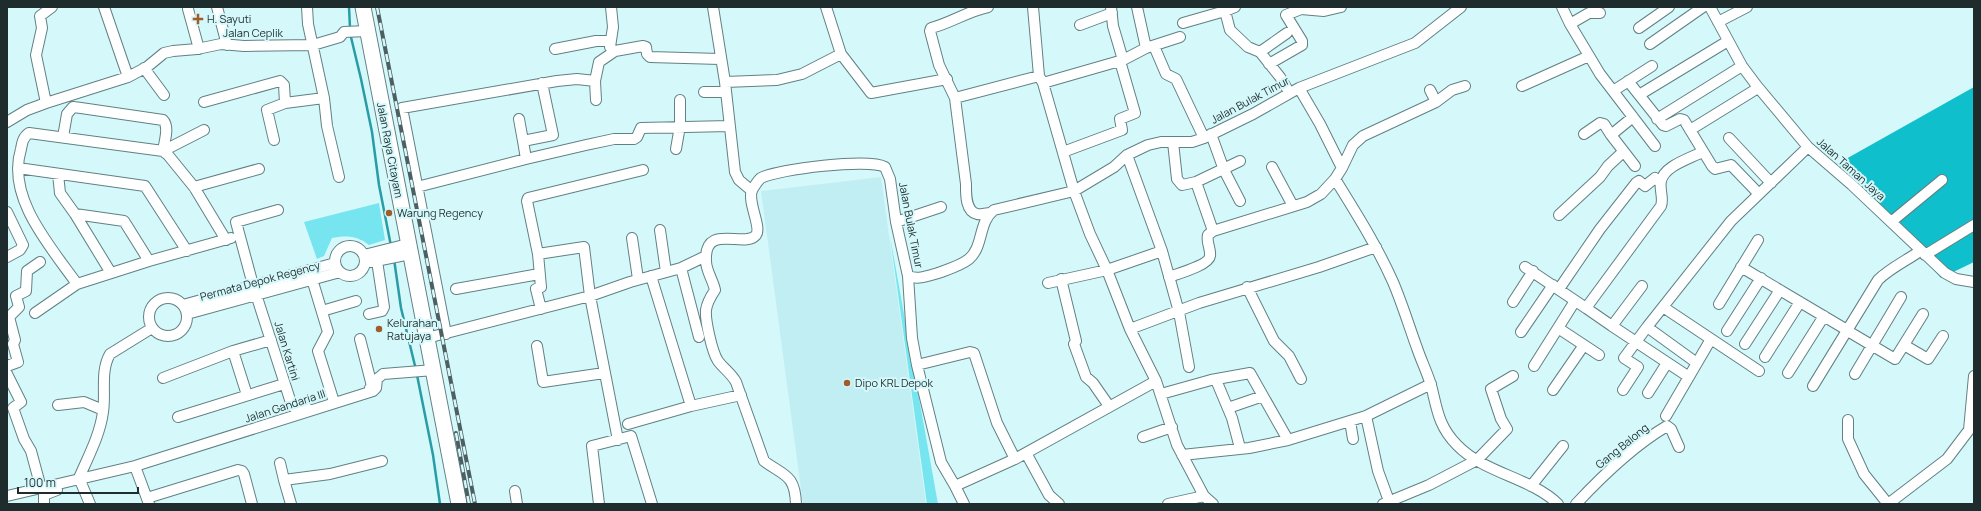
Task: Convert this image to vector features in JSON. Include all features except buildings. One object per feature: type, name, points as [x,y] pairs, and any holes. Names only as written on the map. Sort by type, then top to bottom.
[{"type":"main road","name":"Jalan Raya Citayam","points":[[363,7],[363,31],[393,157],[405,250],[427,338],[429,371],[459,504]]},
{"type":"street","points":[[46,103],[36,50],[42,28],[40,16],[52,7]]},
{"type":"street","points":[[104,7],[128,77]]},
{"type":"street","points":[[217,7],[227,45]]},
{"type":"street","points":[[307,7],[324,98],[327,126],[340,177]]},
{"type":"street","points":[[609,53],[613,27],[611,7]]},
{"type":"street","points":[[713,7],[736,172],[739,180],[752,192],[752,209],[758,230],[756,235],[749,239],[734,237],[715,241],[706,250],[706,263],[713,280],[715,290],[708,302],[706,311],[713,349],[717,359],[732,374],[764,461],[780,470],[792,482],[796,493],[796,504]]},
{"type":"street","points":[[826,7],[841,54],[871,94],[947,79]]},
{"type":"street","points":[[988,7],[973,10],[950,21],[930,28],[932,44],[955,98],[966,184],[966,197],[972,211],[977,214],[990,213]]},
{"type":"street","points":[[1033,7],[1041,80],[1074,191],[1090,234],[1107,270],[1130,329],[1156,381],[1182,455],[1204,496],[1213,504]]},
{"type":"street","points":[[1137,7],[1150,47],[1166,74],[1176,80],[1208,136],[1240,201]]},
{"type":"street","points":[[1183,23],[1235,7]]},
{"type":"street","points":[[1286,15],[1296,7]]},
{"type":"street","points":[[1286,15],[1302,9],[1324,10],[1341,7]]},
{"type":"street","name":"Jalan Bulak Timur","points":[[752,192],[760,179],[778,172],[838,165],[882,165],[887,169],[890,179],[896,222],[908,276],[923,278],[960,265],[969,258],[977,247],[986,218],[990,213],[1000,208],[1074,191],[1114,167],[1127,155],[1148,145],[1173,142],[1192,142],[1208,136],[1253,114],[1290,92],[1415,43],[1460,7]]},
{"type":"street","points":[[1562,7],[1570,24],[1600,74],[1655,146]]},
{"type":"street","points":[[1639,28],[1669,7]]},
{"type":"street","points":[[1650,44],[1703,7]]},
{"type":"street","name":"Jalan Taman Jaya","points":[[1710,7],[1742,66],[1758,88],[1808,148],[1852,185],[1922,253],[1945,273],[1956,279],[1974,284]]},
{"type":"street","points":[[1718,22],[1747,7]]},
{"type":"street","points":[[188,9],[199,49]]},
{"type":"street","points":[[1063,152],[1106,135],[1119,132],[1122,130],[1120,119],[1135,113],[1121,60],[1111,10],[1080,25]]},
{"type":"street","points":[[1224,11],[1230,30],[1248,47],[1260,52],[1290,92]]},
{"type":"street","points":[[1570,24],[1589,13],[1600,13]]},
{"type":"street","points":[[1269,64],[1302,45],[1302,41],[1286,15]]},
{"type":"street","name":"Jalan Ceplik","points":[[7,122],[27,110],[128,77],[164,54],[173,51],[199,49],[221,44],[313,45],[340,37],[344,32],[363,31]]},
{"type":"street","points":[[1260,52],[1287,33]]},
{"type":"street","points":[[955,98],[1041,80],[1121,60],[1150,47],[1180,37]]},
{"type":"street","points":[[555,49],[596,40],[611,41]]},
{"type":"street","points":[[1639,95],[1728,41]]},
{"type":"street","points":[[596,100],[595,81],[599,62],[609,53],[615,51],[643,46],[646,47],[647,54],[650,57],[720,59]]},
{"type":"street","points":[[704,92],[725,87],[776,80],[802,74],[841,54]]},
{"type":"street","points":[[1522,86],[1589,56]]},
{"type":"street","points":[[1613,91],[1652,66]]},
{"type":"street","points":[[1657,119],[1742,66]]},
{"type":"street","points":[[144,68],[164,95]]},
{"type":"street","points":[[446,334],[402,108],[542,83],[577,79],[595,81]]},
{"type":"street","points":[[204,102],[280,81],[284,85],[285,103]]},
{"type":"street","points":[[1628,81],[1657,119],[1666,126],[1680,119],[1684,120],[1702,152],[1715,169],[1731,165],[1759,194]]},
{"type":"street","points":[[523,141],[553,135],[542,83]]},
{"type":"street","points":[[1169,278],[1203,265],[1209,260],[1210,256],[1206,241],[1208,235],[1213,231],[1293,206],[1321,194],[1335,179],[1353,145],[1363,136],[1436,102],[1452,90],[1466,86]]},
{"type":"street","points":[[1299,88],[1320,124],[1342,168]]},
{"type":"street","points":[[1690,130],[1758,88]]},
{"type":"street","points":[[1430,90],[1436,102]]},
{"type":"street","points":[[274,140],[267,110],[285,103],[324,98]]},
{"type":"street","points":[[676,149],[680,126],[680,100]]},
{"type":"street","points":[[63,137],[67,114],[73,107],[81,108],[163,120],[166,122],[167,128],[163,151]]},
{"type":"street","points":[[1611,135],[1633,117]]},
{"type":"street","points":[[520,119],[526,159]]},
{"type":"street","points":[[1584,134],[1600,123],[1604,124],[1623,152],[1635,166]]},
{"type":"street","points":[[417,187],[593,143],[614,139],[634,139],[637,137],[641,128],[730,126]]},
{"type":"street","points":[[163,151],[204,130]]},
{"type":"street","points":[[77,284],[32,219],[23,202],[18,158],[26,135],[29,133],[163,151],[194,187],[226,240]]},
{"type":"street","points":[[1730,138],[1771,183]]},
{"type":"street","points":[[1173,142],[1179,183],[1186,185],[1224,170],[1240,161]]},
{"type":"street","points":[[1623,390],[1638,367],[1624,358],[1647,327],[1730,221],[1808,148]]},
{"type":"street","points":[[1559,215],[1600,177],[1608,166],[1623,152]]},
{"type":"street","points":[[1586,308],[1661,206],[1663,202],[1660,182],[1666,171],[1702,152]]},
{"type":"street","points":[[1127,155],[1162,251],[1179,312],[1189,367]]},
{"type":"street","points":[[1272,167],[1293,206]]},
{"type":"street","points":[[18,168],[145,186],[187,251]]},
{"type":"street","points":[[194,187],[259,169]]},
{"type":"street","points":[[541,309],[536,289],[541,287],[538,254],[528,198],[643,170]]},
{"type":"street","points":[[58,174],[60,193],[75,214],[111,273]]},
{"type":"street","points":[[1521,332],[1636,183],[1639,181],[1645,186],[1655,178],[1660,182]]},
{"type":"street","points":[[1335,179],[1376,247],[1394,283],[1431,384],[1435,407],[1443,427],[1457,446],[1477,460],[1494,470],[1548,495],[1557,504]]},
{"type":"street","points":[[1891,222],[1942,180]]},
{"type":"street","points":[[1196,182],[1213,231]]},
{"type":"street","points":[[896,222],[941,207]]},
{"type":"street","points":[[218,225],[236,222],[278,210]]},
{"type":"street","points":[[7,212],[23,245],[20,250],[7,257]]},
{"type":"street","points":[[75,214],[124,221],[149,261]]},
{"type":"street","points":[[35,313],[77,284],[149,261],[239,236],[236,222]]},
{"type":"street","points":[[1813,386],[1878,280],[1886,272],[1974,225]]},
{"type":"street","points":[[660,230],[666,272]]},
{"type":"street","name":"Jalan Kartini","points":[[239,236],[284,384],[296,409],[301,410],[372,387],[360,339]]},
{"type":"street","points":[[632,238],[638,279]]},
{"type":"street","points":[[1719,304],[1758,240]]},
{"type":"street","name":"Permata Depok Regency","points":[[364,260],[358,248],[349,246],[344,248],[338,254],[338,267],[348,276],[357,274],[364,260],[386,253]]},
{"type":"street","points":[[538,254],[584,247],[590,296],[618,440]]},
{"type":"street","points":[[1130,329],[1247,287],[1319,267],[1376,247]]},
{"type":"street","points":[[386,253],[405,250]]},
{"type":"street","points":[[1048,283],[1107,270],[1162,251]]},
{"type":"street","name":"Permata Depok Regency","points":[[364,260],[377,261],[386,253]]},
{"type":"street","points":[[427,338],[590,296],[638,279],[681,268],[706,256]]},
{"type":"street","points":[[369,314],[382,311],[384,308],[377,261]]},
{"type":"street","points":[[7,366],[18,362],[13,344],[15,340],[9,318],[19,307],[16,296],[26,291],[27,270],[40,262]]},
{"type":"street","name":"Permata Depok Regency","points":[[255,289],[312,279],[338,267]]},
{"type":"street","name":"Permata Depok Regency","points":[[185,310],[255,289],[338,267]]},
{"type":"street","points":[[1741,267],[1895,359],[1923,314]]},
{"type":"street","points":[[681,268],[699,337]]},
{"type":"street","points":[[1513,302],[1529,269],[1689,377]]},
{"type":"street","points":[[456,289],[539,274]]},
{"type":"street","points":[[651,276],[691,406]]},
{"type":"street","points":[[908,276],[912,338],[917,365],[941,462],[964,504]]},
{"type":"street","points":[[1726,331],[1761,278]]},
{"type":"street","points":[[312,279],[328,332],[318,350],[333,399]]},
{"type":"street","points":[[1061,280],[1076,341],[1074,344],[1086,377],[1093,383],[1109,406]]},
{"type":"street","points":[[1612,326],[1642,286]]},
{"type":"street","points":[[1247,287],[1274,341],[1289,356],[1301,379]]},
{"type":"street","points":[[1745,344],[1780,290]]},
{"type":"street","points":[[1855,374],[1901,297]]},
{"type":"street","points":[[170,298],[176,300],[185,310],[184,326],[175,335],[162,335],[152,328],[149,322],[150,310],[158,300],[170,298]]},
{"type":"street","points":[[322,311],[356,301]]},
{"type":"street","points":[[1534,366],[1575,301]]},
{"type":"street","points":[[1765,357],[1800,302]]},
{"type":"street","points":[[1663,307],[1758,371]]},
{"type":"street","points":[[1788,373],[1824,316]]},
{"type":"street","points":[[1647,327],[1694,361]]},
{"type":"street","points":[[90,504],[81,481],[98,437],[103,410],[105,368],[107,360],[110,354],[152,328]]},
{"type":"street","points":[[1558,328],[1599,355]]},
{"type":"street","points":[[1904,345],[1928,359],[1943,336]]},
{"type":"street","points":[[1666,416],[1711,339]]},
{"type":"street","points":[[163,378],[233,352],[271,340]]},
{"type":"street","points":[[1553,390],[1584,345]]},
{"type":"street","points":[[537,346],[543,382],[604,373]]},
{"type":"street","points":[[233,352],[247,395]]},
{"type":"street","points":[[917,365],[970,352],[974,353],[997,423],[1015,460]]},
{"type":"street","points":[[1648,393],[1667,363]]},
{"type":"street","name":"Jalan Gandaria III","points":[[136,468],[373,391],[376,388],[377,378],[383,374],[429,371]]},
{"type":"street","points":[[1161,394],[1250,373],[1288,440]]},
{"type":"street","points":[[7,374],[21,402],[13,408],[24,439],[31,451],[41,488]]},
{"type":"street","points":[[1366,416],[1386,503],[1429,485],[1477,460],[1507,429],[1500,419],[1491,389],[1513,376]]},
{"type":"street","points":[[1848,420],[1848,439],[1864,474],[1888,504],[1947,459],[1972,434],[1974,376]]},
{"type":"street","points":[[1216,380],[1228,408],[1240,448]]},
{"type":"street","points":[[954,486],[1015,460],[1156,381]]},
{"type":"street","points":[[178,417],[284,384]]},
{"type":"street","points":[[1182,455],[1288,440],[1366,416],[1431,384]]},
{"type":"street","points":[[628,424],[691,406],[741,395]]},
{"type":"street","points":[[1228,408],[1263,396]]},
{"type":"street","points":[[58,405],[84,402],[103,410]]},
{"type":"street","points":[[1350,421],[1353,439]]},
{"type":"street","name":"Gang Balong","points":[[1576,504],[1625,456],[1667,426],[1671,429],[1679,447]]},
{"type":"street","points":[[1143,436],[1172,427]]},
{"type":"street","points":[[599,504],[592,446],[629,436],[632,437],[650,504]]},
{"type":"street","points":[[1531,486],[1563,446]]},
{"type":"street","points":[[1026,453],[1049,495],[1059,504]]},
{"type":"street","points":[[284,480],[330,474],[382,461]]},
{"type":"street","points":[[280,464],[291,504]]},
{"type":"street","points":[[7,496],[136,468],[148,501],[238,470],[242,471],[244,474],[252,504]]},
{"type":"street","points":[[44,504],[43,496],[47,493],[81,481]]},
{"type":"street","points":[[514,491],[517,504]]},
{"type":"street","points":[[1168,504],[1204,496]]},
{"type":"shaded area","points":[[1974,87],[1974,262],[1941,278],[1837,164]]},
{"type":"shaded area","points":[[881,177],[926,504],[803,504],[761,191]]},
{"type":"shaded area","points":[[379,203],[385,240],[369,245],[352,237],[332,238],[324,256],[317,259],[304,222]]},
{"type":"shaded area","points":[[890,236],[938,504],[927,504]]},
{"type":"waterway","points":[[349,7],[350,28]]},
{"type":"waterway","points":[[350,33],[372,132],[379,185],[391,246]]},
{"type":"waterway","points":[[394,259],[401,308],[416,370]]},
{"type":"waterway","points":[[417,375],[433,455],[440,504]]},
{"type":"railway","points":[[377,7],[475,504]]},
{"type":"railway","points":[[456,433],[469,504]]},
{"type":"place","name":"H. Sayuti","points":[[198,19]]},
{"type":"place","name":"Warung Regency","points":[[389,213]]},
{"type":"place","name":"Kelurahan Ratujaya","points":[[379,329]]},
{"type":"place","name":"Dipo KRL Depok","points":[[847,383]]}]
